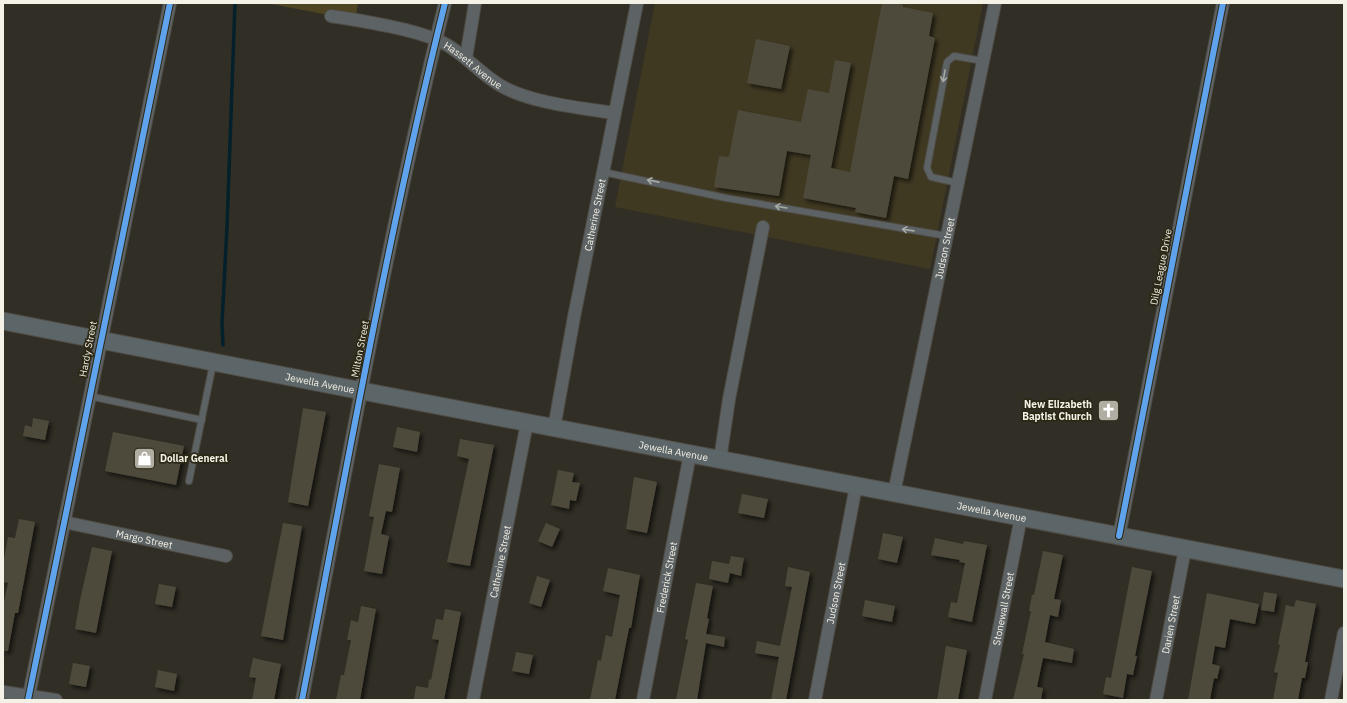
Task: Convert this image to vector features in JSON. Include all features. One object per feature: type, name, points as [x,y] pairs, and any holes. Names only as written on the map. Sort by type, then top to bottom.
[{"type":"main road","name":"Jewella Avenue","points":[[3,320],[527,423],[1344,579]]},
{"type":"street","name":"Hardy Street","points":[[29,698],[100,340],[170,3]]},
{"type":"street","name":"Milton Street","points":[[302,700],[399,203],[436,39],[446,3]]},
{"type":"street","points":[[466,58],[475,3]]},
{"type":"street","name":"Catherine Street","points":[[554,428],[637,3]]},
{"type":"street","name":"Judson Street","points":[[894,493],[995,3]]},
{"type":"street","name":"Dilg League Drive","points":[[1119,536],[1223,3]]},
{"type":"street","name":"Hassett Avenue","points":[[331,16],[355,20],[436,39],[466,58],[498,84],[515,93],[583,108],[615,112]]},
{"type":"street","points":[[720,460],[729,399],[764,227]]},
{"type":"street","name":"Catherine Street","points":[[473,700],[527,423]]},
{"type":"street","name":"Frederick Street","points":[[643,700],[690,454]]},
{"type":"street","name":"Judson Street","points":[[815,700],[856,486]]},
{"type":"street","name":"Stonewall Street","points":[[985,700],[1021,517]]},
{"type":"street","name":"Margo Street","points":[[64,522],[226,556]]},
{"type":"street","name":"Darien Street","points":[[1156,700],[1185,549]]},
{"type":"street","points":[[1331,700],[1344,633]]},
{"type":"street","points":[[3,692],[29,698],[56,700]]},
{"type":"lane","points":[[958,183],[931,176],[927,168],[947,62],[954,56],[983,61]]},
{"type":"lane","points":[[604,172],[726,198],[947,236]]},
{"type":"lane","points":[[189,481],[213,362]]},
{"type":"lane","points":[[89,396],[202,420]]},
{"type":"shaded area","points":[[266,3],[358,3],[355,20]]},
{"type":"shaded area","points":[[655,3],[983,3],[930,269],[615,207]]},
{"type":"building","points":[[882,3],[894,3],[903,5],[903,7],[933,13],[929,36],[935,38],[908,179],[894,176],[886,218],[855,212],[856,208],[803,198],[811,155],[787,151],[779,196],[714,187],[719,156],[729,157],[738,110],[801,122],[808,89],[829,93],[835,60],[851,63],[831,168],[850,172]]},
{"type":"building","points":[[756,39],[790,46],[781,89],[747,83]]},
{"type":"building","points":[[303,408],[326,412],[308,506],[288,502]]},
{"type":"building","points":[[33,418],[49,421],[45,440],[23,436],[25,425],[32,427]]},
{"type":"building","points":[[397,427],[420,432],[417,452],[393,447]]},
{"type":"building","name":"Dollar General","points":[[113,432],[184,446],[176,485],[105,471]]},
{"type":"building","points":[[460,439],[494,445],[470,566],[447,562],[469,459],[457,456]]},
{"type":"building","points":[[379,464],[400,468],[392,512],[386,511],[381,534],[389,536],[382,574],[364,571],[374,517],[369,516]]},
{"type":"building","points":[[558,470],[574,473],[572,482],[580,483],[576,501],[570,500],[569,509],[551,505]]},
{"type":"building","points":[[634,477],[657,482],[647,533],[626,529]]},
{"type":"building","points":[[742,494],[768,499],[764,518],[738,513]]},
{"type":"building","points":[[19,519],[35,522],[18,613],[15,613],[8,651],[3,651],[3,606],[8,583],[3,582],[3,564],[8,537],[15,538]]},
{"type":"building","points":[[283,523],[302,526],[283,640],[261,636]]},
{"type":"building","points":[[546,523],[560,529],[552,547],[538,541]]},
{"type":"building","points":[[883,533],[903,537],[897,563],[878,559]]},
{"type":"building","points":[[935,538],[963,544],[964,541],[987,545],[972,622],[948,617],[951,602],[957,603],[965,563],[959,562],[960,560],[931,555]]},
{"type":"building","points":[[92,547],[112,551],[96,633],[75,629]]},
{"type":"building","points":[[1043,551],[1063,555],[1054,599],[1061,600],[1058,617],[1050,615],[1045,642],[1074,649],[1072,663],[1043,658],[1037,687],[1043,688],[1041,700],[1013,700],[1024,654],[1022,654],[1031,611],[1029,611],[1032,595],[1034,595]]},
{"type":"building","points":[[731,556],[744,558],[741,576],[730,573],[728,583],[709,579],[712,561],[729,564]]},
{"type":"building","points":[[788,567],[810,572],[786,700],[771,700],[779,657],[755,653],[757,641],[780,646],[792,587],[785,586]]},
{"type":"building","points":[[1132,567],[1152,571],[1135,656],[1137,656],[1133,675],[1127,674],[1123,698],[1103,694],[1106,677],[1111,678]]},
{"type":"building","points":[[608,568],[640,575],[631,628],[629,628],[615,700],[590,700],[598,660],[601,661],[606,635],[612,637],[620,595],[603,591]]},
{"type":"building","points":[[537,576],[550,580],[541,607],[529,603]]},
{"type":"building","points":[[696,583],[713,586],[707,618],[709,619],[706,634],[725,637],[724,647],[706,643],[697,700],[676,700],[688,640],[685,639]]},
{"type":"building","points":[[159,584],[176,587],[172,607],[155,604]]},
{"type":"building","points":[[1264,592],[1277,594],[1274,612],[1261,610]]},
{"type":"building","points":[[1207,593],[1259,604],[1255,624],[1230,619],[1225,648],[1215,646],[1212,664],[1220,666],[1217,679],[1214,678],[1210,700],[1188,700]]},
{"type":"building","points":[[865,600],[895,606],[892,622],[862,616]]},
{"type":"building","points":[[1296,600],[1316,604],[1305,662],[1308,662],[1305,678],[1302,678],[1298,700],[1273,700],[1278,673],[1274,672],[1286,605],[1294,607]]},
{"type":"building","points":[[361,606],[376,609],[360,700],[336,700],[341,675],[344,675],[351,640],[347,640],[351,620],[358,622]]},
{"type":"building","points":[[445,609],[461,612],[444,700],[414,699],[416,686],[428,688],[429,679],[431,680],[439,640],[432,639],[436,619],[443,620]]},
{"type":"building","points":[[946,646],[967,650],[958,700],[937,700]]},
{"type":"building","points":[[516,652],[533,655],[529,674],[512,671]]},
{"type":"building","points":[[253,658],[281,664],[274,700],[252,700],[256,678],[249,677]]},
{"type":"building","points":[[73,663],[90,666],[86,687],[69,684]]},
{"type":"building","points":[[158,670],[177,674],[174,691],[155,687]]},
{"type":"waterway","points":[[223,345],[222,323],[235,3]]},
{"type":"cycle path","points":[[28,700],[170,3]]},
{"type":"cycle path","points":[[302,700],[387,263],[424,89],[445,3]]},
{"type":"cycle path","points":[[1119,536],[1223,3]]},
{"type":"place","name":"New Elizabeth Baptist Church","points":[[1108,410]]},
{"type":"place","name":"Dollar General","points":[[145,458]]}]
